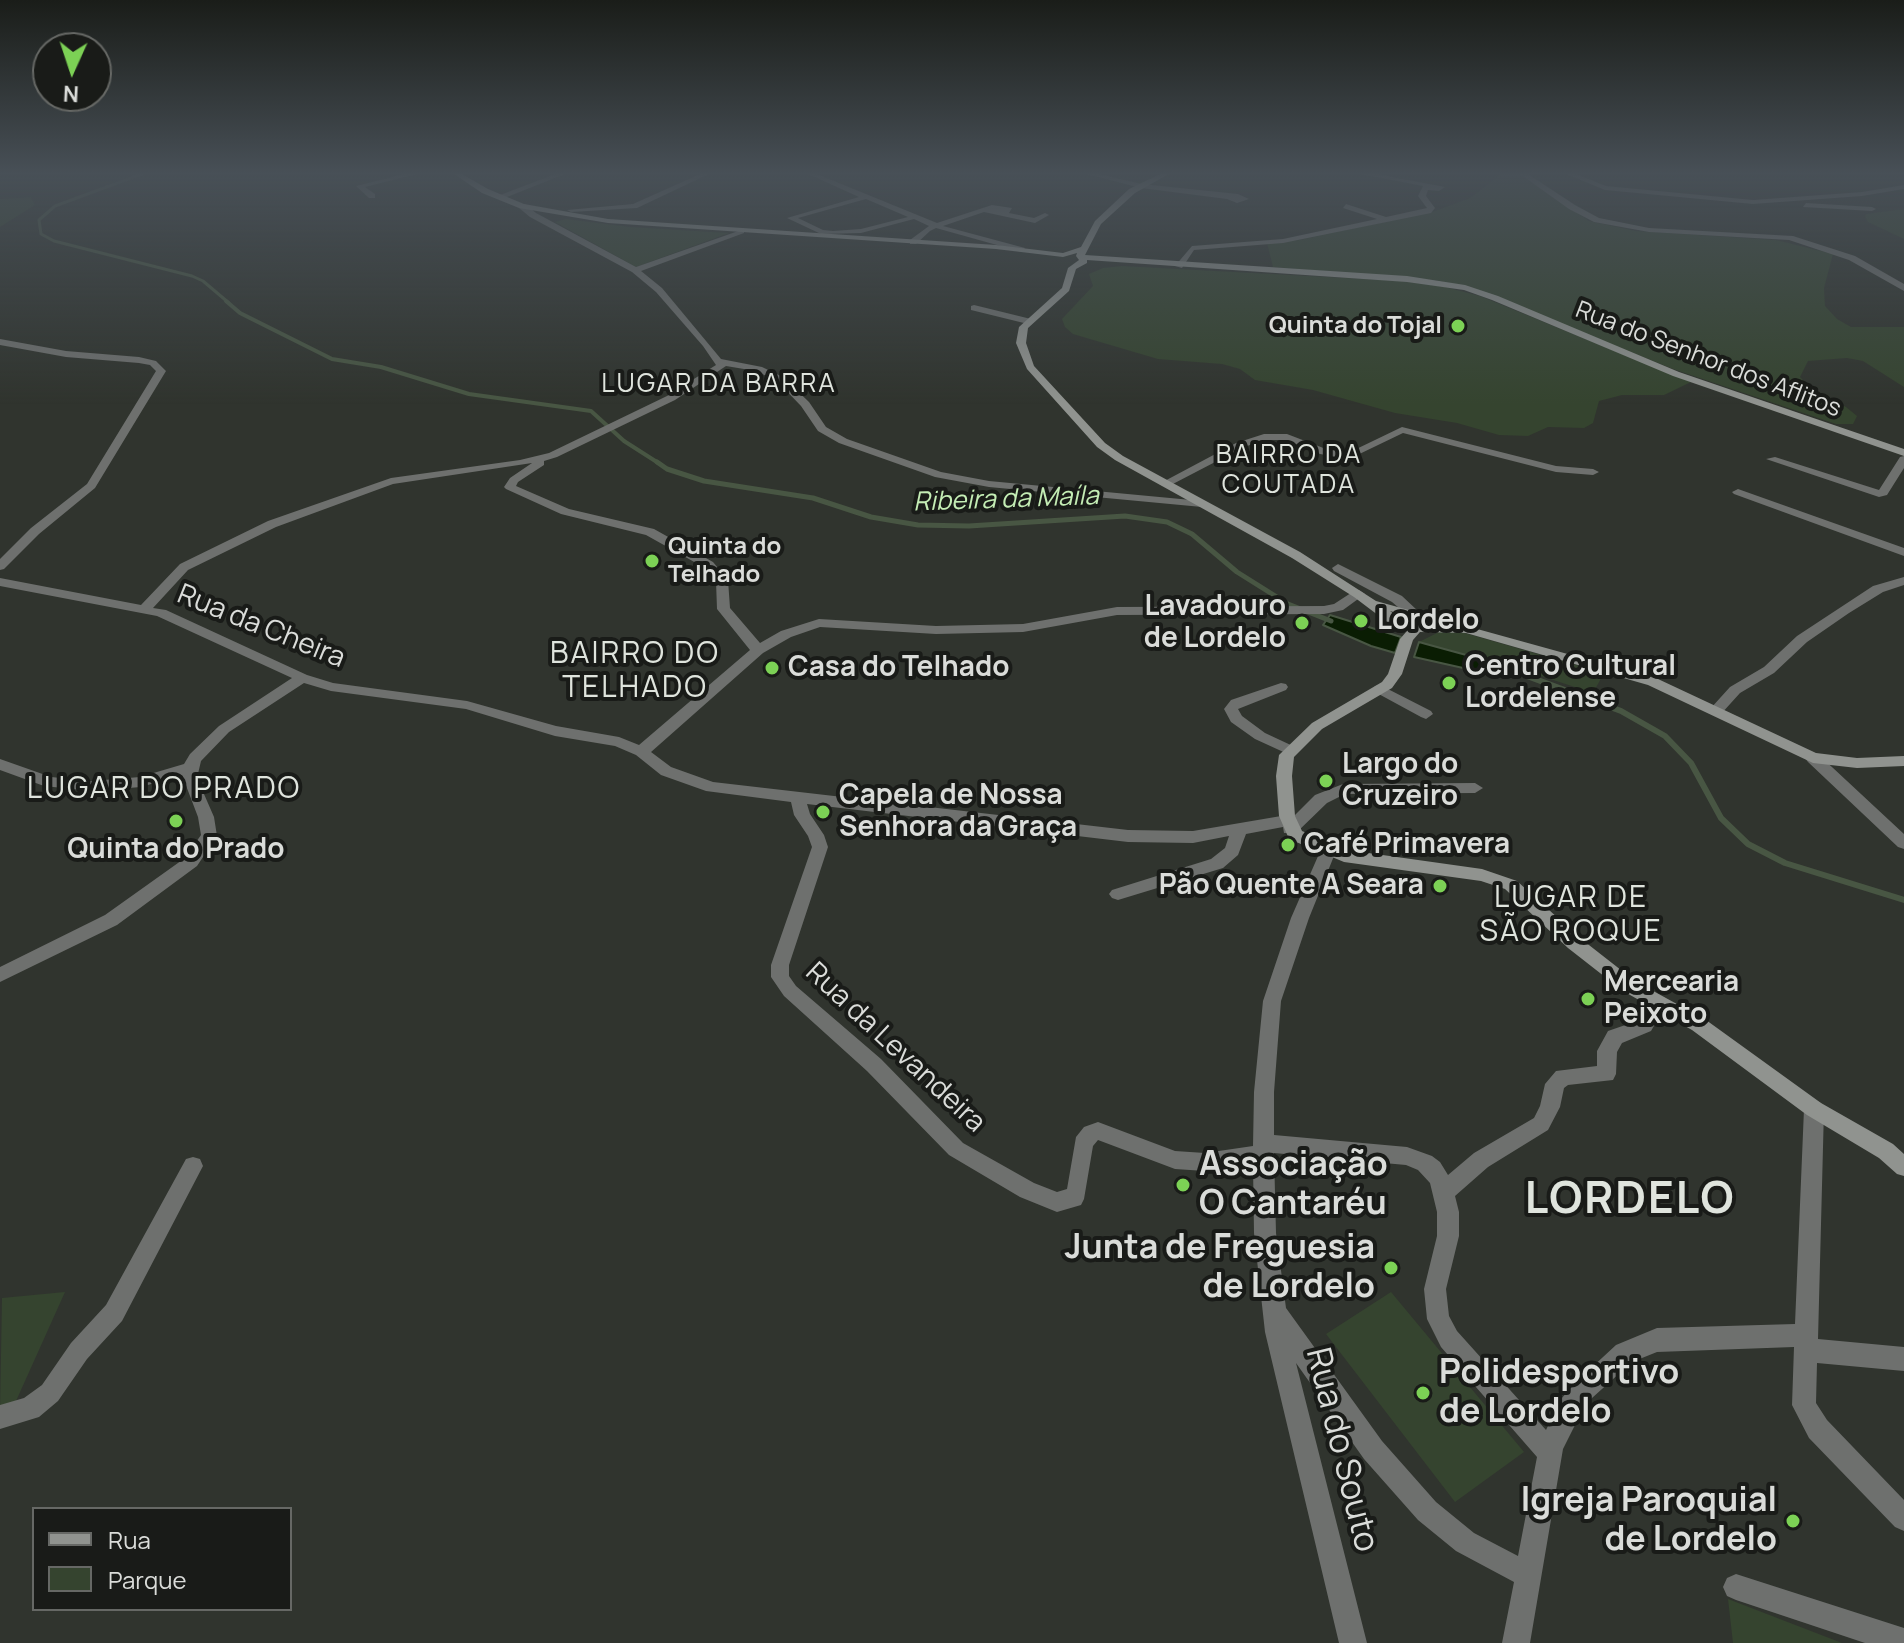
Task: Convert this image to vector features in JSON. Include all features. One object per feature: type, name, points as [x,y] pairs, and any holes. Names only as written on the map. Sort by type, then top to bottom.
[{"type":"main road","points":[[1025,251],[1061,258],[1080,258]]},
{"type":"main road","points":[[1084,251],[1065,290],[1028,321],[1022,330],[1022,348],[1028,364],[1038,377],[1101,445],[1411,623],[1468,629],[1653,682],[1813,758],[1857,763],[1904,761]]},
{"type":"main road","points":[[1061,258],[1080,258]]},
{"type":"main road","points":[[1061,258],[1069,279]]},
{"type":"main road","name":"Rua do Senhor dos Aflitos","points":[[1080,258],[1407,279],[1470,289],[1676,374],[1904,456]]},
{"type":"main road","points":[[1411,623],[1392,680],[1330,716],[1290,750],[1284,776],[1289,825],[1305,841],[1363,861],[1502,880],[1520,891],[1563,934],[1616,977],[1699,1025],[1814,1109],[1886,1151],[1904,1167]]},
{"type":"street","points":[[603,251],[635,270],[659,290],[720,362],[759,369],[780,379],[805,404],[822,429],[843,441],[939,475],[981,483],[1202,504]]},
{"type":"street","points":[[635,270],[688,251]]},
{"type":"street","points":[[1179,266],[1190,251]]},
{"type":"street","points":[[1830,251],[1872,267],[1904,288]]},
{"type":"street","points":[[974,308],[1028,321]]},
{"type":"street","points":[[0,342],[66,354],[139,360],[153,363],[161,371],[91,486],[35,531],[0,566]]},
{"type":"street","points":[[720,362],[718,369],[681,392],[553,455],[514,480],[510,487],[584,518],[650,532],[709,565],[722,580],[724,609],[758,650]]},
{"type":"street","points":[[1165,484],[1236,447],[1264,437],[1284,436],[1324,452],[1349,456],[1402,430],[1488,455],[1559,470],[1593,472]]},
{"type":"street","points":[[145,609],[184,567],[272,524],[349,494],[402,478],[520,463],[553,455]]},
{"type":"street","points":[[1771,459],[1879,494],[1904,456]]},
{"type":"street","points":[[1738,492],[1904,552]]},
{"type":"street","points":[[1338,568],[1397,599],[1411,623]]},
{"type":"street","points":[[1716,711],[1737,688],[1765,672],[1802,639],[1878,589],[1904,581]]},
{"type":"street","name":"Rua da Cheira","points":[[0,582],[145,609],[203,630],[302,678],[346,690],[467,705],[555,731],[606,739],[641,752],[666,771],[695,783],[1128,836],[1193,837],[1289,825]]},
{"type":"street","points":[[641,752],[758,650],[795,630],[827,622],[936,630],[988,630],[1040,626],[1117,611],[1324,610],[1338,607],[1359,594]]},
{"type":"street","points":[[0,975],[77,940],[111,920],[191,862],[209,836],[206,817],[191,786],[190,767],[202,748],[224,729],[302,678]]},
{"type":"street","points":[[1281,687],[1236,703],[1231,709],[1234,716],[1260,736],[1290,750]]},
{"type":"street","points":[[1380,689],[1426,714]]},
{"type":"street","points":[[1813,758],[1904,843]]},
{"type":"street","points":[[0,764],[49,782],[91,786],[141,782],[190,767]]},
{"type":"street","points":[[1289,825],[1325,796],[1353,787],[1475,788]]},
{"type":"street","name":"Rua da Levandeira","points":[[798,798],[802,815],[820,847],[780,965],[780,977],[882,1072],[956,1149],[1027,1190],[1057,1202],[1073,1198],[1077,1192],[1083,1143],[1091,1133],[1116,1136],[1175,1160],[1205,1162],[1263,1149]]},
{"type":"street","points":[[1118,894],[1215,865],[1230,854],[1240,829]]},
{"type":"street","name":"Rua do Souto","points":[[1328,851],[1273,993],[1267,1035],[1263,1149],[1265,1233],[1274,1312],[1291,1398],[1353,1643]]},
{"type":"street","points":[[1444,1192],[1481,1160],[1541,1124],[1550,1107],[1555,1084],[1563,1077],[1606,1074],[1607,1051],[1615,1037],[1644,1026],[1658,1003]]},
{"type":"street","points":[[1814,1109],[1804,1405],[1809,1416],[1904,1518]]},
{"type":"street","points":[[1263,1149],[1416,1158],[1433,1169],[1444,1192],[1449,1224],[1435,1289],[1438,1319],[1449,1339],[1550,1453]]},
{"type":"street","points":[[0,1417],[30,1408],[50,1393],[79,1351],[114,1313],[193,1166]]},
{"type":"street","points":[[1274,1312],[1353,1423],[1409,1492],[1465,1542],[1528,1575]]},
{"type":"street","points":[[1516,1643],[1550,1453],[1570,1408],[1584,1390],[1624,1353],[1639,1345],[1676,1337],[1806,1343],[1904,1359]]},
{"type":"street","points":[[1736,1587],[1904,1642]]},
{"type":"green space","points":[[607,251],[681,251],[636,267]]},
{"type":"green space","points":[[1269,251],[1819,251],[1833,254],[1824,288],[1825,306],[1837,319],[1851,327],[1904,327],[1904,387],[1863,361],[1847,358],[1808,361],[1800,377],[1811,388],[1857,416],[1853,424],[1836,424],[1673,369],[1473,288],[1434,280],[1273,267]]},
{"type":"green space","points":[[1122,266],[1402,281],[1445,287],[1480,296],[1691,382],[1664,395],[1622,395],[1599,401],[1593,423],[1584,428],[1548,427],[1528,436],[1499,435],[1457,423],[1395,413],[1313,390],[1255,380],[1240,369],[1222,364],[1158,359],[1073,334],[1062,319],[1093,286],[1089,274],[1103,268]]},
{"type":"green space","points":[[1439,632],[1461,632],[1604,673],[1593,693],[1419,642]]},
{"type":"green space","points":[[65,1292],[12,1410],[0,1411],[2,1298]]},
{"type":"green space","name":"Polidesportivo de Lordelo","points":[[1391,1292],[1524,1452],[1455,1502],[1326,1334]]},
{"type":"green space","points":[[1728,1599],[1842,1643],[1733,1643]]},
{"type":"shaded area","points":[[1330,615],[1401,637],[1395,653],[1323,625]]},
{"type":"shaded area","points":[[1419,642],[1532,673],[1524,676],[1472,670],[1414,657]]},
{"type":"waterway","name":"Ribeira da Maíla","points":[[92,251],[192,276],[203,281],[229,303]]},
{"type":"waterway","name":"Ribeira da Maíla","points":[[226,301],[240,313],[332,359],[381,367],[469,394],[591,411],[624,441],[658,463]]},
{"type":"waterway","name":"Ribeira da Maíla","points":[[658,463],[667,469],[704,481],[813,498],[871,517],[918,525],[969,526],[1125,516],[1167,522],[1192,534],[1237,572],[1288,604],[1331,621]]},
{"type":"waterway","name":"Ribeira da Maíla","points":[[1519,673],[1621,711],[1665,736],[1691,763],[1721,818],[1748,844],[1785,863],[1904,900]]},
{"type":"place","name":"Quinta do Tojal","points":[[1458,326]]},
{"type":"place","name":"Quinta do Telhado","points":[[652,561]]},
{"type":"place","name":"Lordelo","points":[[1361,621]]},
{"type":"place","name":"Lavadouro de Lordelo","points":[[1302,623]]},
{"type":"place","name":"Casa do Telhado","points":[[772,668]]},
{"type":"place","name":"Centro Cultural Lordelense","points":[[1449,683]]},
{"type":"place","name":"Largo do Cruzeiro","points":[[1326,781]]},
{"type":"place","name":"Capela de Nossa Senhora da Graça","points":[[823,812]]},
{"type":"place","name":"Quinta do Prado","points":[[176,821]]},
{"type":"place","name":"Café Primavera","points":[[1288,845]]},
{"type":"place","name":"Pão Quente A Seara","points":[[1440,886]]},
{"type":"place","name":"Mercearia Peixoto","points":[[1588,999]]},
{"type":"place","name":"Associação O Cantaréu","points":[[1183,1185]]},
{"type":"place","name":"Junta de Freguesia de Lordelo","points":[[1391,1268]]},
{"type":"place","name":"Polidesportivo de Lordelo","points":[[1423,1393]]},
{"type":"place","name":"Igreja Paroquial de Lordelo","points":[[1793,1521]]},
{"type":"district","name":"LUGAR DA BARRA","points":[[719,385]]},
{"type":"district","name":"BAIRRO DA COUTADA","points":[[1289,471]]},
{"type":"district","name":"BAIRRO DO TELHADO","points":[[635,672]]},
{"type":"district","name":"LUGAR DO PRADO","points":[[164,790]]},
{"type":"district","name":"LUGAR DE SÃO ROQUE","points":[[1571,916]]},
{"type":"district","name":"LORDELO","points":[[1630,1201]]}]
